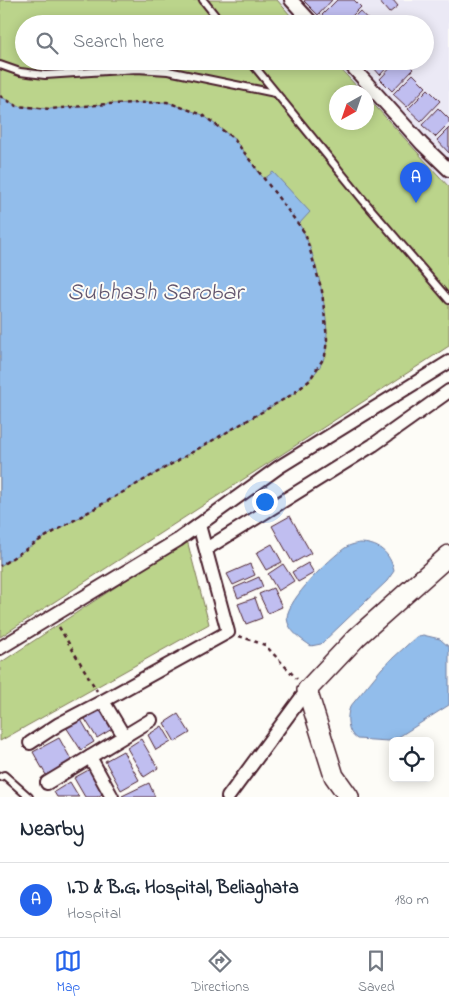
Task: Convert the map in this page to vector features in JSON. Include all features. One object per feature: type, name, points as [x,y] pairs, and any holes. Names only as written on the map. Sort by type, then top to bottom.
[{"type":"street","points":[[291,0],[305,15]]},
{"type":"street","points":[[355,70],[422,144],[449,170]]},
{"type":"street","points":[[0,648],[171,545],[279,467],[449,362]]},
{"type":"street","points":[[206,548],[373,444],[449,391]]},
{"type":"street","points":[[30,743],[58,724],[228,632],[199,525]]},
{"type":"street","points":[[228,797],[307,690],[365,630],[449,555]]},
{"type":"street","points":[[307,690],[334,776],[349,797]]},
{"type":"street","points":[[103,701],[124,736]]},
{"type":"street","points":[[48,783],[151,720]]},
{"type":"street","points":[[90,757],[112,797]]},
{"type":"lane","points":[[203,0],[215,15]]},
{"type":"lane","points":[[0,64],[20,72],[45,75],[121,70]]},
{"type":"lane","points":[[152,70],[168,71],[275,93]]},
{"type":"lane","points":[[257,70],[449,300]]},
{"type":"lane","points":[[0,777],[4,775],[29,797]]},
{"type":"path","points":[[0,96],[17,106],[50,109],[107,104],[167,102],[203,115],[234,138],[305,232],[322,291],[327,339],[325,356],[318,370],[293,394],[56,531],[0,566]]},
{"type":"path","points":[[53,615],[103,701]]},
{"type":"path","points":[[228,632],[265,645],[307,690]]},
{"type":"shaded area","points":[[218,0],[449,0],[449,284],[275,70],[434,70],[434,15],[230,15]]},
{"type":"green space","points":[[0,0],[277,0],[290,15],[15,15],[15,70],[341,70],[355,85],[329,85],[329,130],[374,130],[374,105],[449,187],[449,346],[0,637]]},
{"type":"green space","points":[[187,540],[209,624],[0,741],[0,663]]},
{"type":"water","name":"Subhash Sarobar","points":[[0,96],[17,106],[50,109],[107,104],[167,102],[203,115],[234,139],[264,179],[273,172],[310,212],[299,224],[311,250],[321,288],[325,307],[327,342],[325,355],[320,367],[293,394],[40,540],[0,566]]},
{"type":"water","points":[[366,543],[382,550],[390,559],[394,571],[387,581],[321,644],[311,646],[290,627],[287,618],[289,610],[310,580],[338,553],[347,547]]},
{"type":"water","points":[[423,635],[440,639],[449,647],[449,705],[400,736],[389,737],[388,741],[357,739],[349,729],[348,715],[350,707],[382,668],[416,637]]},
{"type":"building","points":[[305,0],[332,0],[318,15]]},
{"type":"building","points":[[337,0],[354,0],[361,7],[353,15],[322,15]]},
{"type":"building","points":[[378,0],[393,0],[398,6],[389,13]]},
{"type":"building","points":[[376,70],[385,70],[380,75]]},
{"type":"building","points":[[388,70],[412,70],[392,91],[380,79]]},
{"type":"building","points":[[413,74],[426,87],[407,107],[393,94]]},
{"type":"building","points":[[428,89],[440,101],[421,121],[408,109]]},
{"type":"building","points":[[438,108],[449,119],[449,123],[435,137],[422,125]]},
{"type":"building","points":[[449,128],[449,153],[437,140]]},
{"type":"building","points":[[290,516],[311,553],[293,563],[272,526]]},
{"type":"building","points":[[272,544],[282,562],[266,570],[256,553]]},
{"type":"building","points":[[308,563],[314,573],[298,582],[292,572]]},
{"type":"building","points":[[250,564],[255,575],[233,585],[227,574]]},
{"type":"building","points":[[283,564],[294,581],[278,591],[268,574]]},
{"type":"building","points":[[259,577],[263,587],[238,598],[234,588]]},
{"type":"building","points":[[273,588],[282,607],[268,613],[259,594]]},
{"type":"building","points":[[255,598],[262,618],[246,624],[238,604]]},
{"type":"building","points":[[99,707],[112,729],[97,738],[83,716]]},
{"type":"building","points":[[178,714],[190,733],[175,742],[164,723]]},
{"type":"building","points":[[80,718],[94,742],[81,750],[66,727]]},
{"type":"building","points":[[162,726],[171,741],[156,750],[148,735]]},
{"type":"building","points":[[59,738],[72,761],[46,775],[33,752]]},
{"type":"building","points":[[141,739],[158,768],[144,777],[127,748]]},
{"type":"building","points":[[123,751],[139,780],[121,790],[105,761]]},
{"type":"building","points":[[92,768],[106,792],[97,797],[85,797],[74,778]]},
{"type":"building","points":[[70,782],[79,797],[57,797],[54,792]]},
{"type":"building","points":[[149,783],[155,797],[122,796]]},
{"type":"place","name":"I.D & B.G. Hospital, Beliaghata","points":[[416,203]]}]
